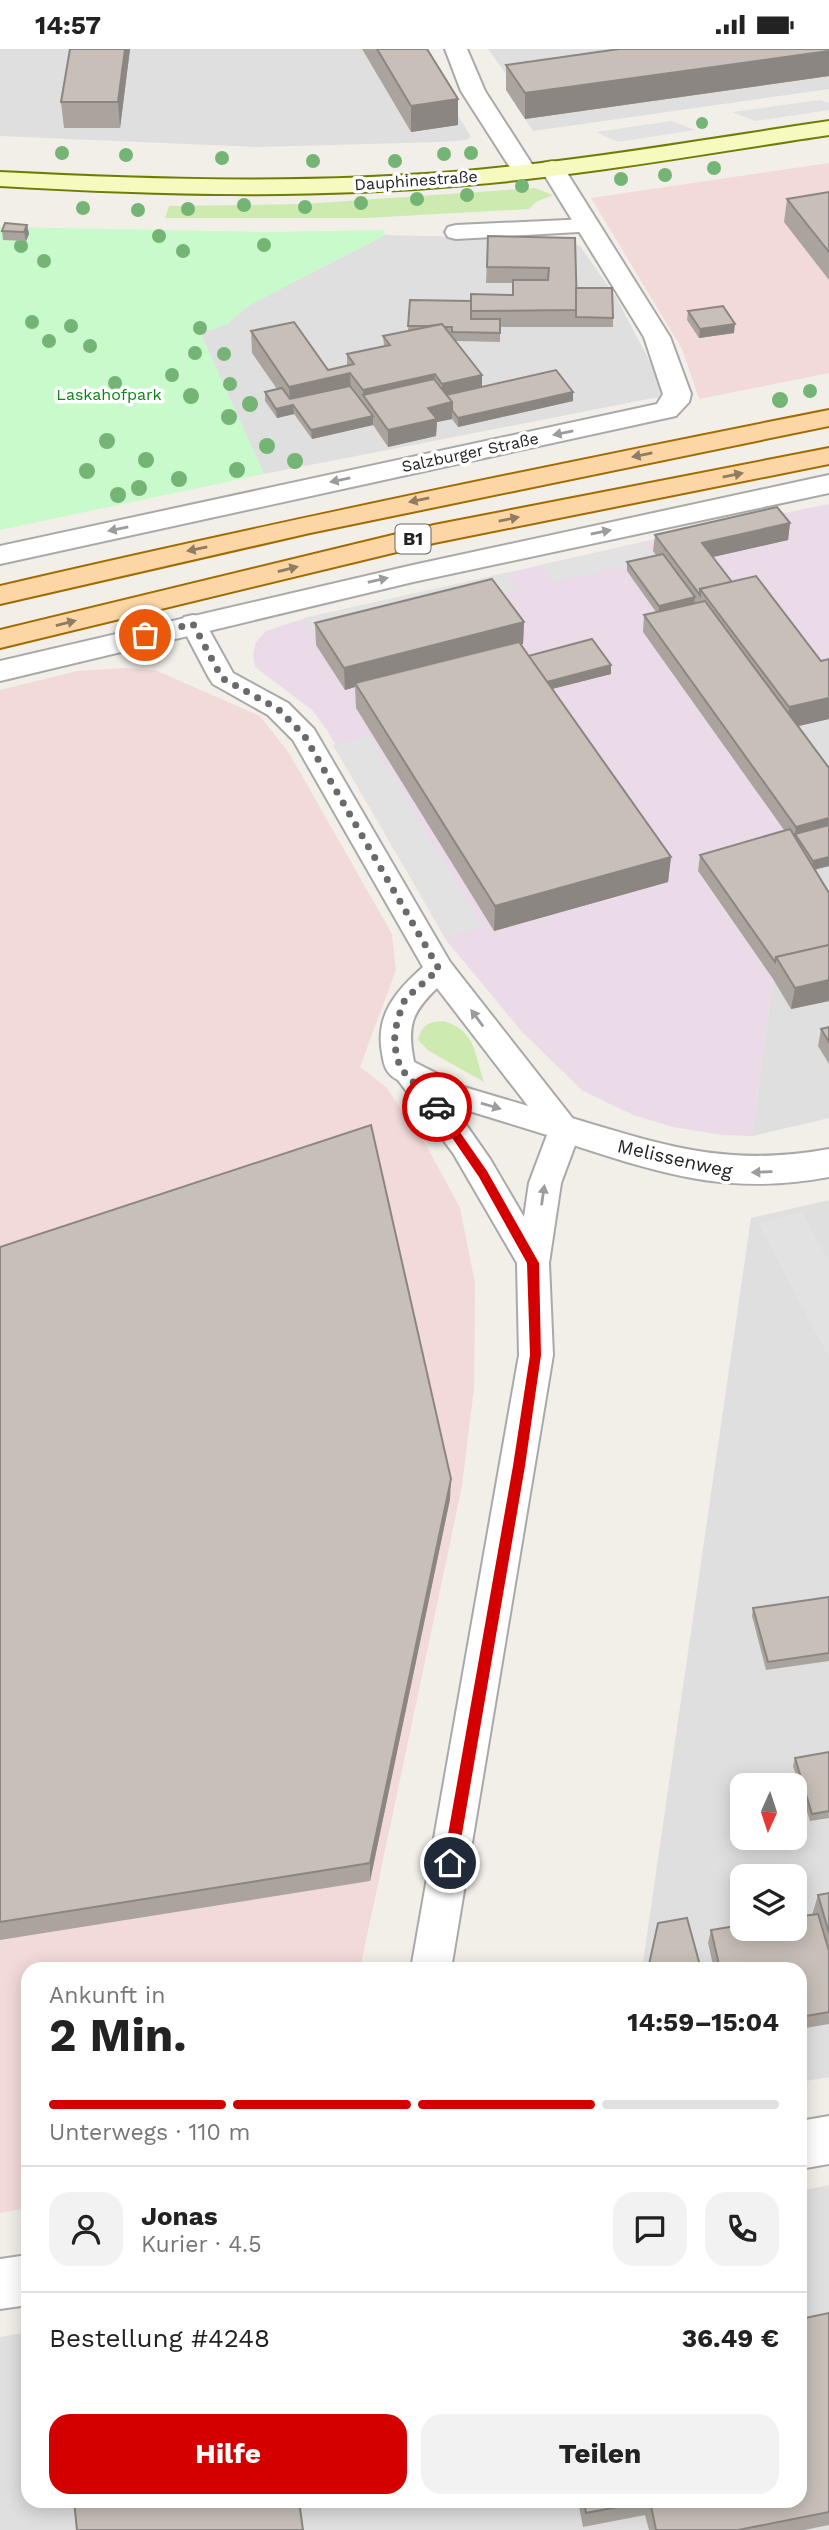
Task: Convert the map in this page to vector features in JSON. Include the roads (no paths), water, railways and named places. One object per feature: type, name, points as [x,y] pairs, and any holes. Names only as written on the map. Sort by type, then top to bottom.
[{"type":"main road","name":"Dauphinestraße","points":[[0,179],[145,186],[302,186],[399,182],[525,172],[829,128]]},
{"type":"main road","name":"Salzburger Straße","points":[[0,595],[401,504],[829,418]]},
{"type":"main road","name":"B1","points":[[0,639],[434,534],[829,456]]},
{"type":"street","points":[[456,49],[472,91],[525,172]]},
{"type":"street","name":"Salzburger Straße","points":[[0,555],[402,466],[649,416],[666,410],[675,402],[677,394],[657,337],[552,168]]},
{"type":"street","points":[[0,671],[509,551],[829,484]]},
{"type":"street","name":"Melissenweg","points":[[565,1129],[687,1165],[735,1174],[796,1171],[829,1163]]},
{"type":"street","points":[[807,2144],[829,2140]]},
{"type":"street","points":[[0,2284],[21,2281]]},
{"type":"lane","points":[[456,232],[588,226]]},
{"type":"lane","points":[[193,624],[222,678],[278,709],[304,735],[439,969],[507,1060],[565,1129]]},
{"type":"lane","points":[[439,969],[405,999],[397,1021],[394,1043],[400,1068],[433,1101],[483,1174],[533,1263]]},
{"type":"lane","points":[[400,1068],[453,1095],[565,1129]]},
{"type":"lane","points":[[432,1962],[517,1479],[536,1355],[533,1263],[545,1182],[565,1129]]},
{"type":"park label","name":"Laskahofpark","points":[[109,394]]}]
